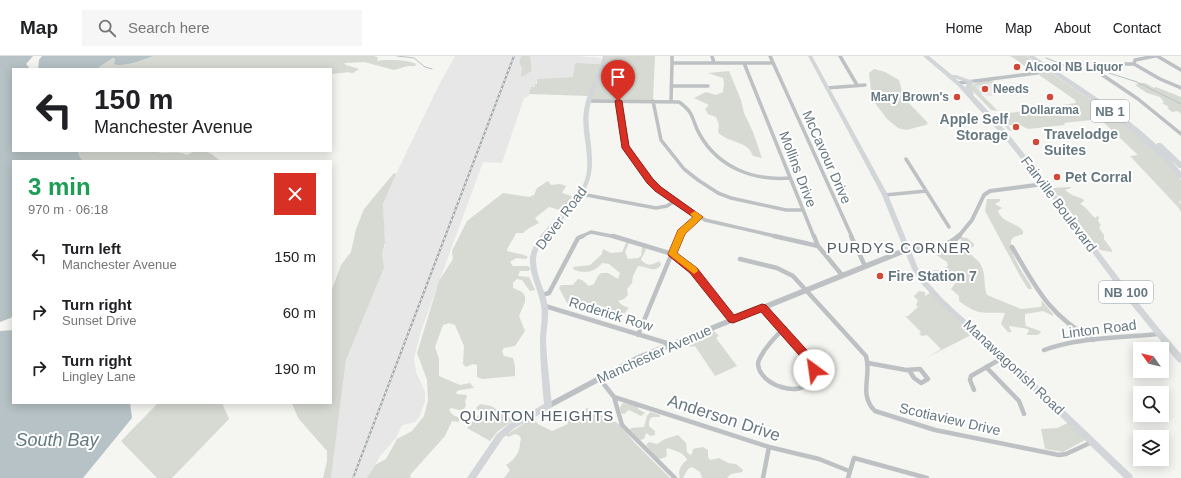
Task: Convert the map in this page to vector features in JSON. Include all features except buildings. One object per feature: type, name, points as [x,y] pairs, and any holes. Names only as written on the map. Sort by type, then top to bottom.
[{"type":"highway","name":"NB 1","points":[[1030,56],[1136,130],[1164,156],[1181,176]]},
{"type":"highway","name":"NB 1","points":[[1037,56],[1128,118],[1152,137],[1181,166]]},
{"type":"main road","name":"Dever Road","points":[[548,406],[544,352],[545,306],[534,266],[534,254],[541,241],[581,194],[587,182],[589,172],[586,120],[588,101],[602,71],[605,56]]},
{"type":"main road","name":"Manawagonish Road","points":[[810,56],[885,195],[915,269],[927,285],[1129,478]]},
{"type":"main road","name":"Fairville Boulevard","points":[[926,56],[971,94],[1004,133],[1158,334],[1181,360]]},
{"type":"main road","points":[[947,73],[971,82],[968,87],[971,94]]},
{"type":"main road","name":"Manchester Avenue","points":[[471,478],[500,436],[512,426],[548,406]]},
{"type":"street","points":[[671,101],[672,56]]},
{"type":"street","points":[[712,56],[714,63]]},
{"type":"street","name":"McCavour Drive","points":[[770,56],[865,266]]},
{"type":"street","points":[[840,56],[857,85]]},
{"type":"street","points":[[1134,64],[1135,60],[1156,56],[1181,70]]},
{"type":"street","points":[[672,63],[773,63]]},
{"type":"street","name":"Mollins Drive","points":[[744,63],[802,210],[818,246],[842,275]]},
{"type":"street","points":[[1181,88],[1160,79],[1134,64],[1102,67],[1100,70],[1102,74],[1137,98],[1181,134]]},
{"type":"street","points":[[959,83],[1037,73]]},
{"type":"street","points":[[828,88],[865,85]]},
{"type":"street","points":[[671,86],[708,86]]},
{"type":"street","points":[[588,101],[679,102],[689,109],[694,116],[699,134],[719,158],[740,172],[769,179],[790,178]]},
{"type":"street","points":[[618,101],[625,146],[650,181],[675,201],[705,220],[818,246]]},
{"type":"street","points":[[653,101],[661,140],[684,169],[698,180],[718,193],[732,198],[786,210],[802,210]]},
{"type":"street","points":[[906,159],[949,227]]},
{"type":"street","name":"Manchester Avenue","points":[[548,406],[626,363],[670,344],[908,250],[938,247],[951,242],[974,218],[986,192],[1044,184]]},
{"type":"street","points":[[885,195],[926,192]]},
{"type":"street","points":[[581,194],[656,208],[666,206],[675,201]]},
{"type":"street","points":[[638,335],[681,232],[699,217]]},
{"type":"street","points":[[542,295],[549,293],[578,238],[591,232],[607,234],[672,254],[693,270],[733,319]]},
{"type":"street","points":[[1012,247],[1041,295],[1053,311],[1067,323],[1093,340]]},
{"type":"street","points":[[740,259],[785,271],[795,278],[865,355],[868,363],[909,370]]},
{"type":"street","name":"Roderick Row","points":[[545,306],[670,344]]},
{"type":"street","points":[[762,308],[783,330],[813,365],[814,372],[812,381],[803,389],[793,389],[771,382],[764,377],[759,370],[758,364],[760,359],[774,336],[783,330]]},
{"type":"street","name":"Linton Road","points":[[1044,350],[1055,346],[1093,340],[1158,334]]},
{"type":"street","points":[[974,390],[970,380],[971,376],[1004,358]]},
{"type":"street","name":"Scotiaview Drive","points":[[868,363],[866,399],[873,409],[884,415],[935,430],[1059,455],[1066,454],[1092,442]]},
{"type":"street","points":[[986,367],[1019,401],[1024,414]]},
{"type":"street","points":[[599,378],[614,397],[622,426],[675,478]]},
{"type":"street","name":"Anderson Drive","points":[[614,397],[769,447],[819,459],[849,470]]},
{"type":"street","points":[[763,478],[769,447]]},
{"type":"street","points":[[848,478],[852,460],[856,458],[927,478]]},
{"type":"shaded area","points":[[153,56],[374,56],[378,58],[377,61],[397,60],[416,64],[415,66],[408,66],[394,70],[364,62],[344,63],[359,69],[353,73],[332,74],[332,68],[98,68],[100,65],[113,58],[115,59],[114,64],[118,65],[144,60]]},
{"type":"shaded area","points":[[455,56],[521,56],[519,62],[522,68],[528,73],[532,71],[530,56],[579,56],[601,58],[601,64],[576,63],[575,76],[537,79],[535,87],[531,87],[529,96],[524,98],[502,163],[483,162],[421,331],[414,358],[416,372],[425,392],[425,401],[419,418],[415,422],[402,425],[396,438],[381,455],[367,478],[331,478],[346,360],[384,268],[382,253],[385,245],[384,199],[438,87]]},
{"type":"shaded area","points":[[521,56],[530,56],[532,71],[521,77],[522,68],[519,62]]},
{"type":"shaded area","points":[[605,56],[655,56],[653,101],[588,101]]},
{"type":"shaded area","points":[[1009,56],[1026,56],[1120,120],[1163,158],[1181,180],[1181,201],[1179,201],[1181,204],[1181,212],[1130,156],[1138,155],[1100,119],[1028,129],[1016,123],[1018,125],[1008,125],[1012,131],[1008,130],[996,115],[1076,103],[1075,100]]},
{"type":"shaded area","points":[[575,64],[601,64],[588,96],[529,94],[531,87],[535,87],[535,84],[537,84],[537,79],[573,77]]},
{"type":"shaded area","points":[[874,69],[885,72],[899,80],[904,98],[928,123],[926,125],[906,130],[898,128],[887,119],[872,99],[869,73]]},
{"type":"shaded area","points":[[729,71],[762,158],[753,156],[747,147],[742,144],[722,136],[718,132],[719,125],[716,117],[708,114],[705,109],[709,105],[694,98],[706,92],[716,95],[723,92],[723,78],[708,73]]},
{"type":"shaded area","points":[[992,80],[1004,90],[992,83],[975,86],[997,110],[1000,111],[991,110],[970,88],[974,84]]},
{"type":"shaded area","points":[[992,83],[1006,94],[988,96],[982,94],[975,86]]},
{"type":"shaded area","points":[[1145,83],[1154,88],[1156,87],[1181,97],[1181,114],[1178,111],[1172,112],[1167,108],[1169,107],[1162,103],[1164,102],[1160,97],[1147,93],[1135,85]]},
{"type":"shaded area","points":[[78,152],[158,152],[187,155],[194,152],[207,152],[219,160],[82,160],[79,157]]},
{"type":"shaded area","points":[[394,173],[396,174],[383,204],[385,243],[382,253],[384,268],[346,360],[331,478],[323,478],[327,461],[327,451],[298,418],[292,404],[332,404],[332,289],[341,265],[351,252],[356,229],[364,209]]},
{"type":"shaded area","points":[[548,181],[551,185],[560,184],[566,186],[562,193],[575,197],[563,211],[549,207],[535,218],[539,223],[523,233],[516,233],[507,251],[528,257],[526,259],[516,258],[510,262],[513,266],[528,266],[531,269],[528,271],[520,271],[518,276],[529,277],[535,290],[530,291],[522,280],[517,279],[513,283],[513,288],[522,292],[525,296],[525,302],[519,316],[525,331],[515,346],[504,348],[502,351],[504,356],[513,358],[515,376],[482,379],[477,377],[477,365],[473,364],[466,367],[463,364],[464,346],[455,325],[449,323],[443,325],[435,347],[439,359],[439,376],[460,385],[470,383],[474,388],[456,392],[457,394],[466,395],[466,405],[464,409],[459,410],[451,408],[449,410],[453,415],[461,419],[458,422],[452,421],[445,436],[410,475],[411,478],[367,478],[375,465],[386,459],[397,439],[412,431],[424,416],[428,400],[427,380],[417,353],[439,281],[453,259],[452,251],[467,221],[503,193],[529,197],[534,195],[537,188]]},
{"type":"shaded area","points":[[1052,188],[1071,188],[1065,190],[1072,195],[1083,199],[1084,201],[1080,204],[1096,218],[1097,216],[1099,217],[1098,221],[1101,225],[1099,228],[1112,252],[1100,250]]},
{"type":"shaded area","points":[[987,199],[1000,199],[1000,201],[995,204],[1002,208],[998,211],[1000,215],[1023,231],[1023,234],[1014,237],[1011,240],[1011,245],[1015,258],[1032,289],[1028,289],[1020,276],[985,211]]},
{"type":"shaded area","points":[[960,237],[967,238],[974,244],[974,246],[970,249],[970,253],[983,268],[987,295],[1021,309],[1040,307],[1042,306],[1041,300],[1053,314],[1053,316],[1043,311],[1025,314],[1026,326],[1040,331],[1041,332],[1038,335],[1028,335],[1026,334],[1029,332],[1028,329],[1010,326],[1009,327],[1012,332],[1008,332],[1001,324],[1005,313],[986,313],[977,311],[959,301],[959,296],[951,289],[957,281],[953,274],[947,272],[932,275],[928,273],[932,270],[942,270],[948,266],[947,262],[935,254],[936,250],[950,246],[957,242],[962,243]]},
{"type":"shaded area","points":[[626,243],[629,243],[625,252],[628,259],[638,258],[641,256],[643,247],[646,248],[646,250],[641,260],[649,265],[660,261],[661,265],[656,269],[638,266],[633,276],[632,283],[627,289],[628,295],[624,299],[618,301],[622,305],[629,308],[625,313],[615,315],[607,308],[595,304],[583,303],[572,306],[567,303],[559,288],[561,285],[573,285],[578,279],[582,280],[589,286],[594,284],[601,273],[608,273],[618,279],[620,273],[609,264],[602,263],[593,270],[586,272],[574,270],[573,267],[590,265],[602,254],[603,249],[611,253],[622,252]]},
{"type":"shaded area","points":[[919,291],[925,292],[925,296],[930,293],[973,334],[928,357],[941,349],[927,335],[922,336],[919,334],[921,332],[905,316],[908,316],[918,307],[916,305],[918,300],[914,296]]},
{"type":"shaded area","points":[[713,330],[719,336],[716,338],[737,366],[715,376],[695,346],[691,347],[687,341]]},
{"type":"shaded area","points":[[623,403],[638,406],[638,409],[645,413],[641,416],[629,410],[624,414],[621,413],[620,407]]},
{"type":"shaded area","points":[[157,404],[222,404],[229,419],[172,478],[157,478],[121,441]]},
{"type":"shaded area","points":[[480,404],[491,406],[514,420],[498,431],[490,441],[467,428],[480,413],[476,408]]},
{"type":"shaded area","points":[[587,408],[619,424],[635,443],[670,478],[504,478],[510,470],[506,465],[514,459],[517,454],[521,439],[520,436],[515,434],[508,437],[506,435],[533,418],[538,424],[552,431],[568,424],[564,418],[567,414],[581,413]]},
{"type":"shaded area","points":[[650,412],[660,415],[660,417],[652,417],[649,421],[649,426],[655,431],[655,435],[651,436],[646,433],[644,439],[640,440],[630,430],[631,428],[644,427],[647,416]]},
{"type":"shaded area","points":[[1068,423],[1085,440],[1063,452],[1045,449],[1041,429],[1057,428]]},
{"type":"shaded area","points":[[678,435],[686,443],[687,452],[690,455],[692,454],[693,449],[703,447],[708,450],[708,457],[710,460],[719,458],[728,463],[736,464],[743,470],[742,472],[731,474],[727,478],[702,478],[700,472],[692,467],[688,469],[683,478],[680,478],[680,470],[682,465],[687,460],[684,455],[668,448],[666,450],[666,457],[660,459],[656,457],[646,445],[649,442],[657,444],[665,439]]},
{"type":"water","points":[[0,56],[33,56],[26,64],[29,68],[12,68],[12,152],[78,152],[82,160],[12,160],[12,317],[0,322]]},
{"type":"water","points":[[42,56],[153,56],[122,65],[114,64],[115,59],[113,58],[99,68],[38,68],[39,60]]},
{"type":"water","name":"South Bay","points":[[12,330],[12,404],[130,404],[132,418],[83,478],[0,478],[0,331]]},
{"type":"waterway","points":[[397,56],[414,58],[425,67],[432,69]]},
{"type":"waterway","points":[[1046,58],[1064,65],[1091,70]]},
{"type":"waterway","points":[[1109,73],[1137,82],[1181,104]]},
{"type":"railway","points":[[353,478],[514,56]]},
{"type":"slow traffic","points":[[694,271],[672,254],[681,232],[699,217],[695,214]]},
{"type":"place","name":"Alcool NB Liquor","points":[[1017,67]]},
{"type":"place","name":"Needs","points":[[985,89]]},
{"type":"place","name":"Mary Brown's","points":[[957,97]]},
{"type":"place","name":"Dollarama","points":[[1050,97]]},
{"type":"place","name":"Apple Self Storage","points":[[1016,127]]},
{"type":"place","name":"Travelodge Suites","points":[[1036,142]]},
{"type":"place","name":"Pet Corral","points":[[1057,177]]},
{"type":"place","name":"Fire Station 7","points":[[880,276]]},
{"type":"district","name":"PURDYS CORNER","points":[[899,247]]},
{"type":"district","name":"QUINTON HEIGHTS","points":[[537,415]]},
{"type":"route","points":[[618,101],[625,146],[650,181],[658,189],[699,217],[681,232],[672,254],[693,270],[733,319],[762,308],[810,361],[814,370]]}]
